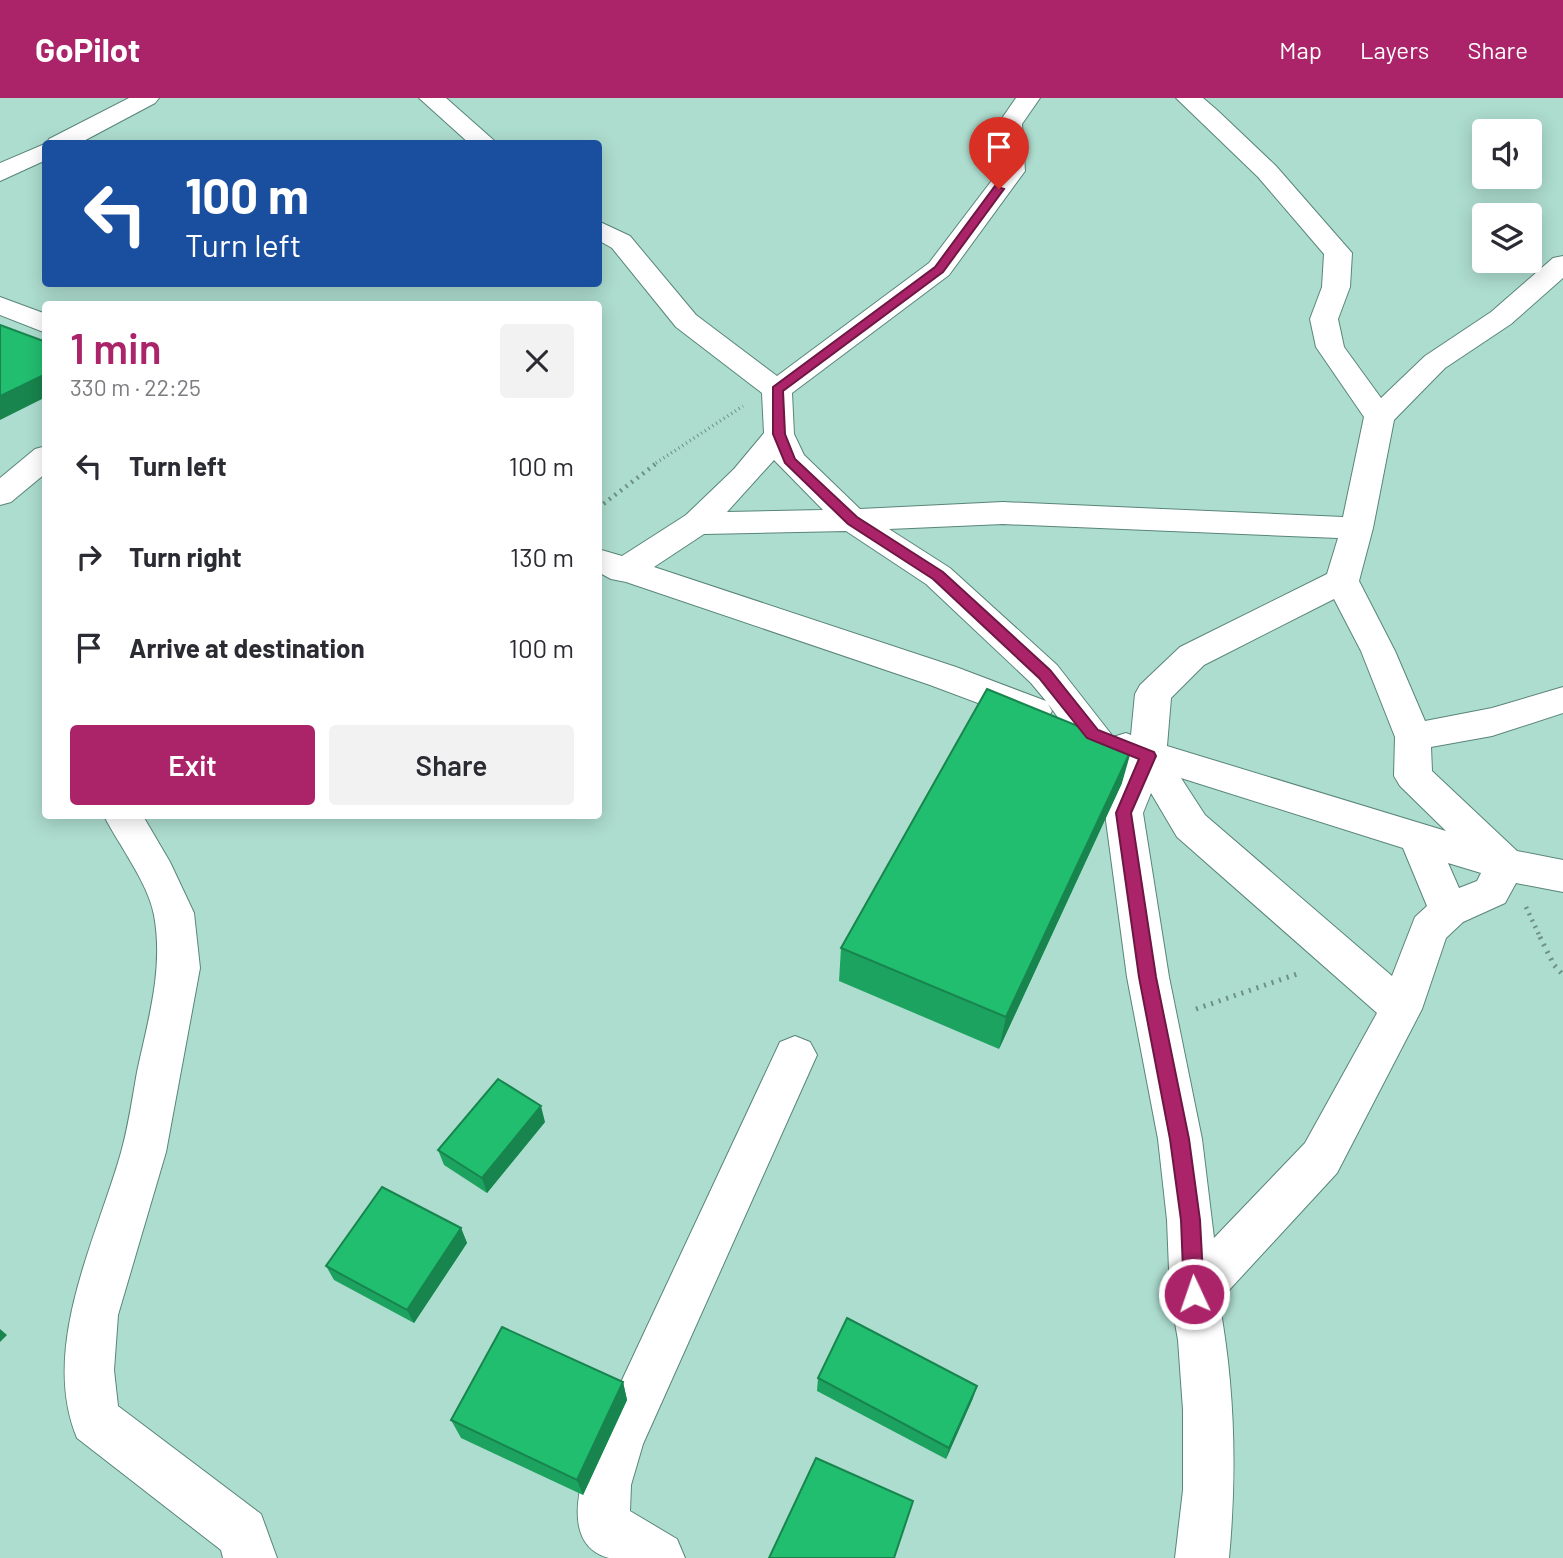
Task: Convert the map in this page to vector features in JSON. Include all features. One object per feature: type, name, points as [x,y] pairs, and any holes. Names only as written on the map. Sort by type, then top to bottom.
[{"type":"street","points":[[66,140],[147,98]]},
{"type":"street","points":[[431,98],[481,140]]},
{"type":"street","points":[[777,390],[939,269],[1012,171],[1010,124],[1028,98]]},
{"type":"street","points":[[1188,98],[1224,127],[1300,206],[1338,253],[1336,287],[1324,319],[1330,347],[1379,417]]},
{"type":"street","points":[[0,173],[42,152]]},
{"type":"street","points":[[602,231],[621,242],[687,321],[777,390],[779,434],[790,460],[852,520],[938,576],[1044,674],[1093,734]]},
{"type":"street","points":[[1506,865],[1413,776],[1413,737],[1378,651],[1342,581],[1357,528],[1379,417],[1435,362],[1501,318],[1563,264]]},
{"type":"street","points":[[0,305],[42,323]]},
{"type":"street","points":[[611,566],[698,523],[745,475],[779,434]]},
{"type":"street","points":[[0,495],[42,459]]},
{"type":"street","points":[[698,523],[1003,513],[1357,528]]},
{"type":"street","points":[[611,566],[943,676],[1148,756],[1506,865],[1563,876]]},
{"type":"street","points":[[1202,1558],[1209,1490],[1208,1410],[1202,1340],[1194,1294],[1190,1220],[1180,1139],[1157,1023],[1124,813],[1148,756],[1153,694],[1192,656],[1342,581]]},
{"type":"street","points":[[1413,737],[1492,722],[1563,701]]},
{"type":"street","points":[[1148,756],[1191,826],[1401,1009]]},
{"type":"street","points":[[125,819],[156,873],[174,912],[179,968],[144,1152],[94,1315],[89,1370],[94,1420],[242,1533],[250,1558]]},
{"type":"street","points":[[1418,838],[1449,910]]},
{"type":"street","points":[[1194,1294],[1321,1158],[1401,1009],[1429,929],[1449,910],[1491,892],[1506,865]]},
{"type":"street","points":[[658,1558],[604,1525],[605,1485],[619,1440],[795,1055]]},
{"type":"path","points":[[602,505],[688,440],[732,411],[777,390]]},
{"type":"path","points":[[1506,865],[1554,965],[1563,975]]},
{"type":"path","points":[[1157,1023],[1344,958]]},
{"type":"building","points":[[0,325],[42,341],[42,376],[0,396]]},
{"type":"building","points":[[987,689],[1132,748],[1006,1017],[841,948]]},
{"type":"building","points":[[498,1079],[541,1106],[482,1178],[438,1150]]},
{"type":"building","points":[[382,1187],[461,1228],[407,1310],[326,1266]]},
{"type":"building","points":[[847,1318],[977,1386],[949,1448],[818,1378]]},
{"type":"building","points":[[502,1327],[623,1382],[577,1480],[451,1420]]},
{"type":"building","points":[[816,1458],[913,1501],[894,1558],[769,1558]]},
{"type":"route","points":[[999,189],[939,269],[777,390],[779,434],[790,460],[852,520],[938,576],[1044,674],[1093,734],[1148,756],[1124,813],[1148,977],[1180,1139],[1190,1220],[1194,1294]]}]
